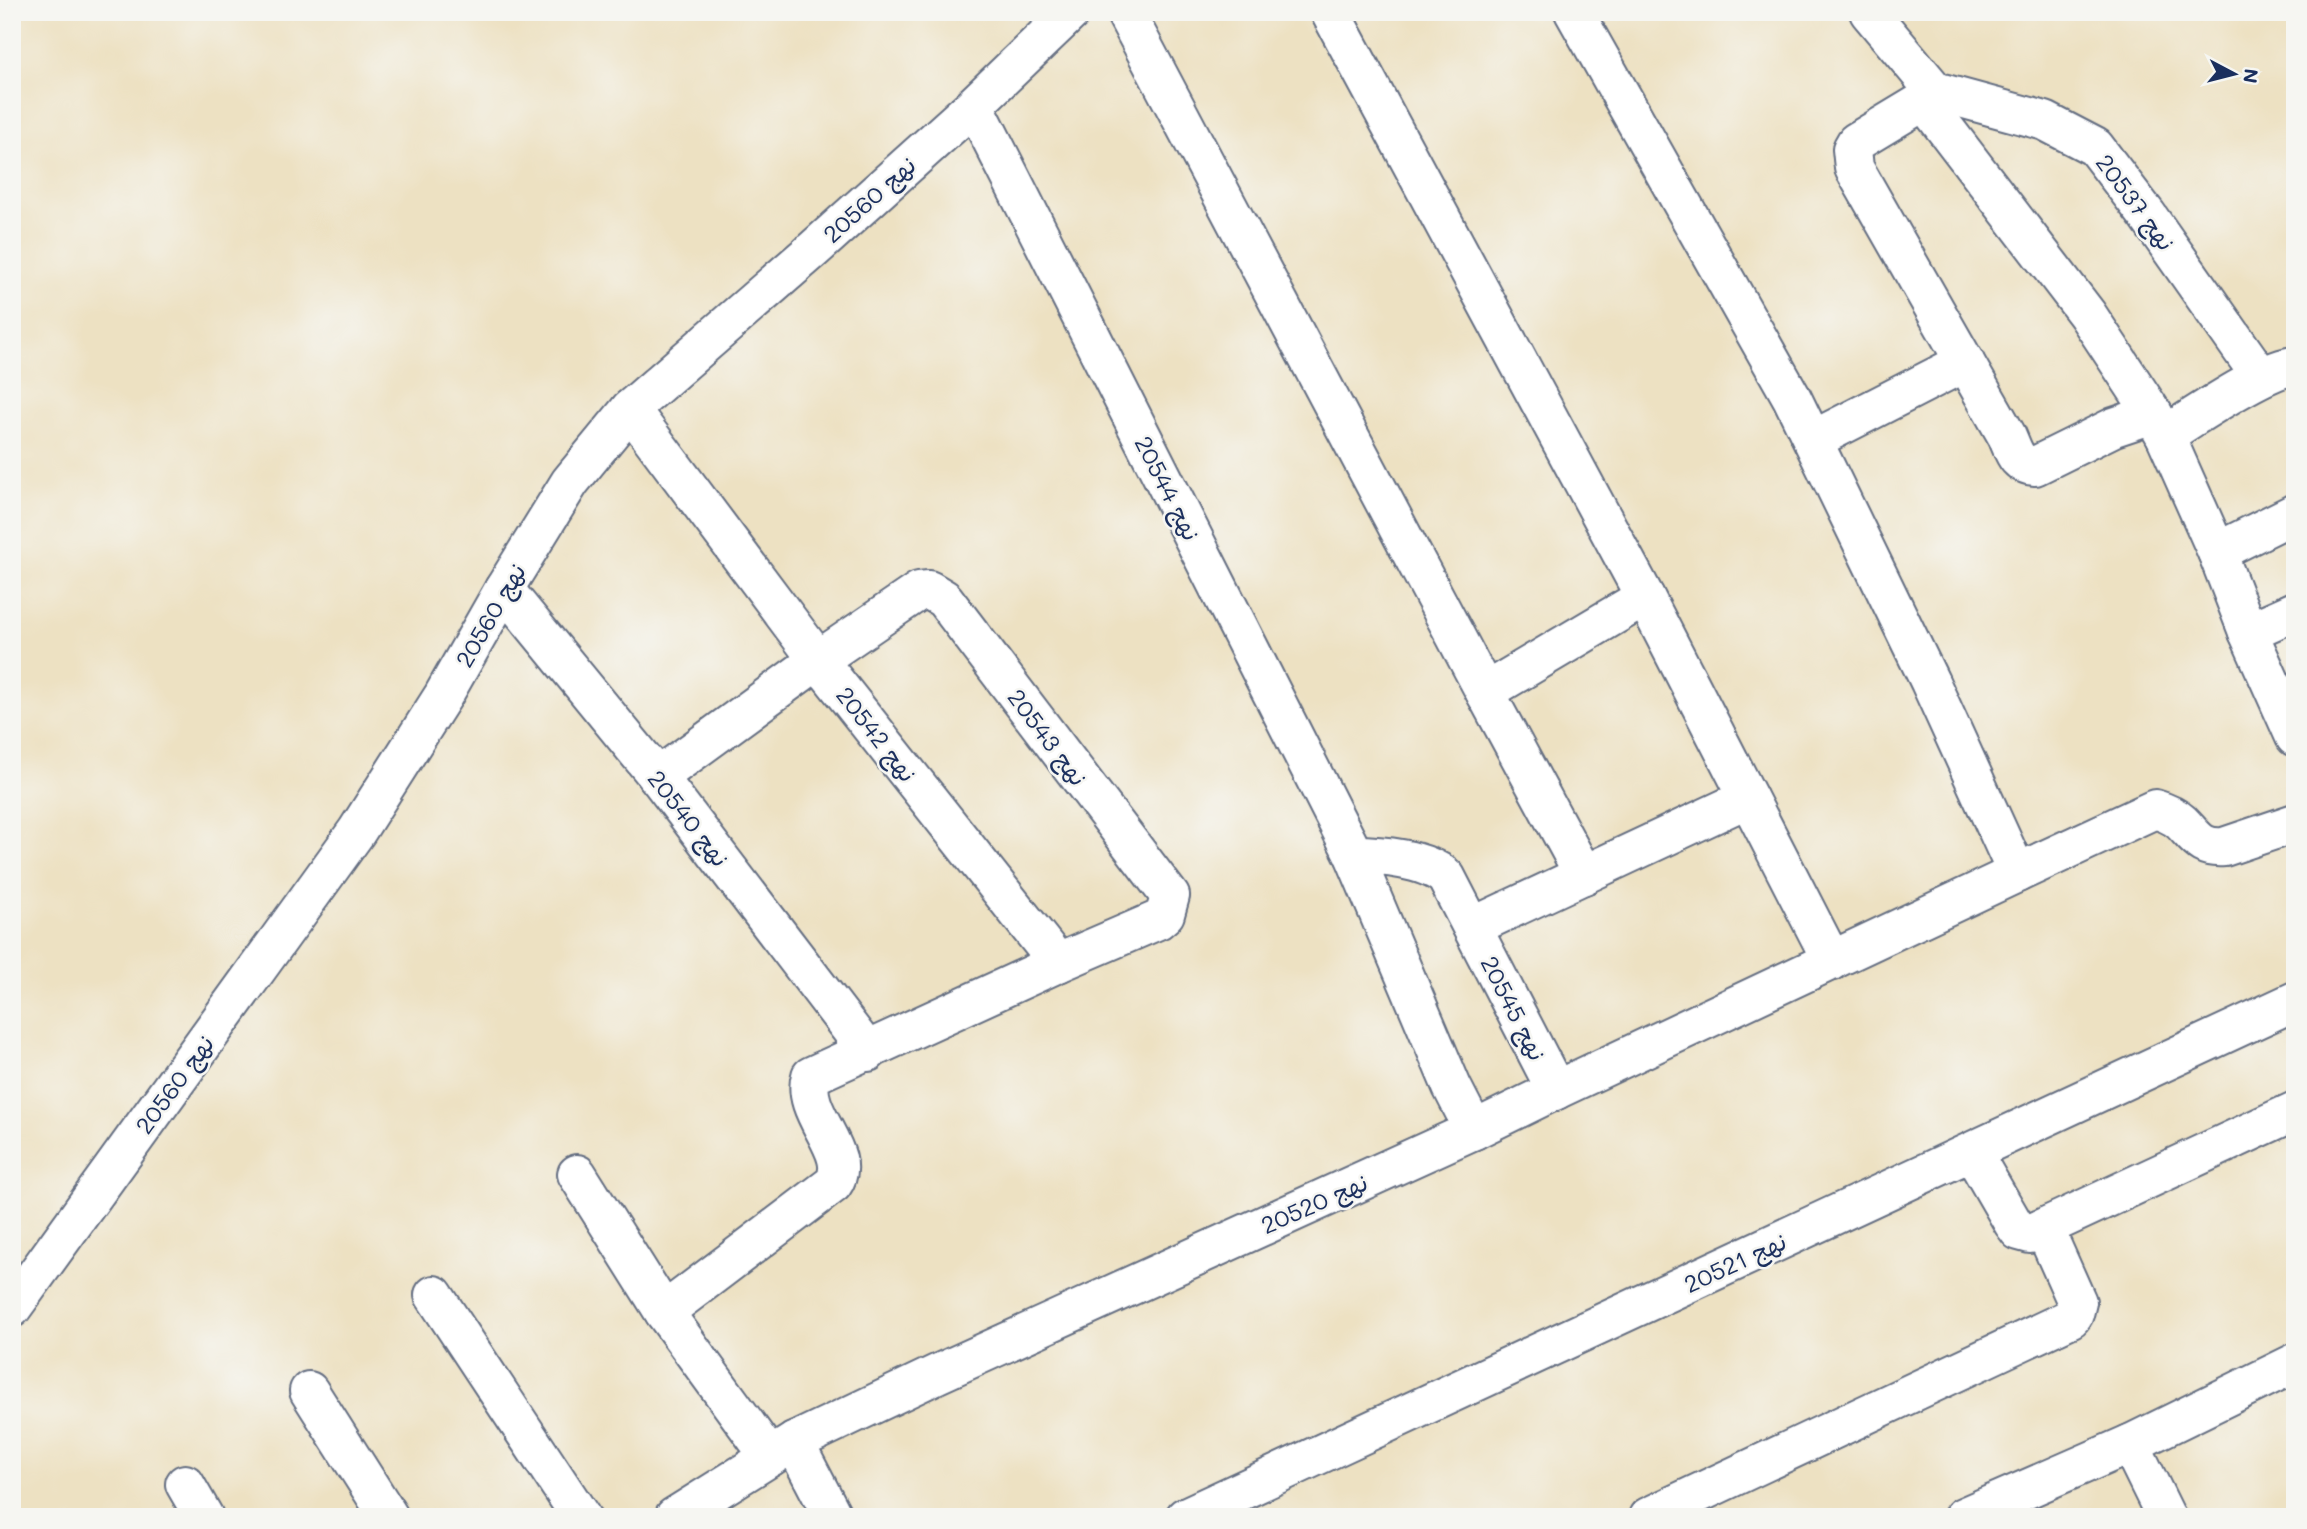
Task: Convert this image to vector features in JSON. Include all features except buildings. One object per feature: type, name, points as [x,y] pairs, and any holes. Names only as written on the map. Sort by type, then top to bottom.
[{"type":"street","name":"نهج 20560","points":[[12,1308],[357,831],[443,696],[504,589],[570,482],[630,409],[974,105],[1071,12]]},
{"type":"street","points":[[1125,12],[1584,875]]},
{"type":"street","points":[[1330,12],[1645,597],[1832,961]]},
{"type":"street","points":[[1574,12],[1792,398],[1930,682],[2017,873]]},
{"type":"street","points":[[1869,12],[2087,314],[2159,424],[2217,552],[2248,632],[2295,737]]},
{"type":"street","points":[[1929,96],[1856,142],[1852,149],[1854,168],[2007,436],[2018,460],[2035,466],[2114,427],[2159,424],[2278,372]]},
{"type":"street","name":"نهج 20537","points":[[1929,96],[2045,121],[2095,147],[2147,215],[2278,372]]},
{"type":"street","name":"نهج 20544","points":[[974,105],[1363,855],[1452,1087],[1474,1130]]},
{"type":"street","points":[[1813,440],[1965,362]]},
{"type":"street","name":"نهج 20542","points":[[630,409],[818,660],[1058,963]]},
{"type":"street","points":[[2217,552],[2295,513]]},
{"type":"street","name":"نهج 20540","points":[[504,589],[658,776],[867,1052]]},
{"type":"street","name":"نهج 20543","points":[[818,660],[919,591],[929,590],[944,599],[1170,896],[1165,914],[1158,920],[1058,963]]},
{"type":"street","points":[[1485,692],[1645,597]]},
{"type":"street","points":[[2248,632],[2295,611]]},
{"type":"street","points":[[658,776],[818,660]]},
{"type":"street","points":[[1472,926],[1748,798]]},
{"type":"street","name":"نهج 20520","points":[[674,1517],[782,1449],[937,1374],[1474,1130],[2155,809],[2170,814],[2180,821],[2197,841],[2212,848],[2224,847],[2295,823]]},
{"type":"street","name":"نهج 20545","points":[[1363,855],[1429,866],[1446,877],[1556,1090]]},
{"type":"street","points":[[664,1312],[833,1184],[838,1177],[838,1161],[810,1100],[808,1086],[811,1076],[1058,963]]},
{"type":"street","name":"نهج 20521","points":[[1185,1517],[2290,1003]]},
{"type":"street","points":[[1972,1152],[2019,1231],[2030,1234],[2295,1111]]},
{"type":"street","points":[[577,1174],[664,1312],[782,1449],[833,1517]]},
{"type":"street","points":[[1648,1517],[2070,1318],[2077,1309],[2077,1303],[2044,1228]]},
{"type":"street","points":[[434,1295],[581,1517]]},
{"type":"street","points":[[1963,1517],[2130,1444],[2295,1363]]},
{"type":"street","points":[[309,1391],[388,1517]]},
{"type":"street","points":[[2130,1444],[2166,1517]]},
{"type":"street","points":[[185,1484],[204,1517]]}]
